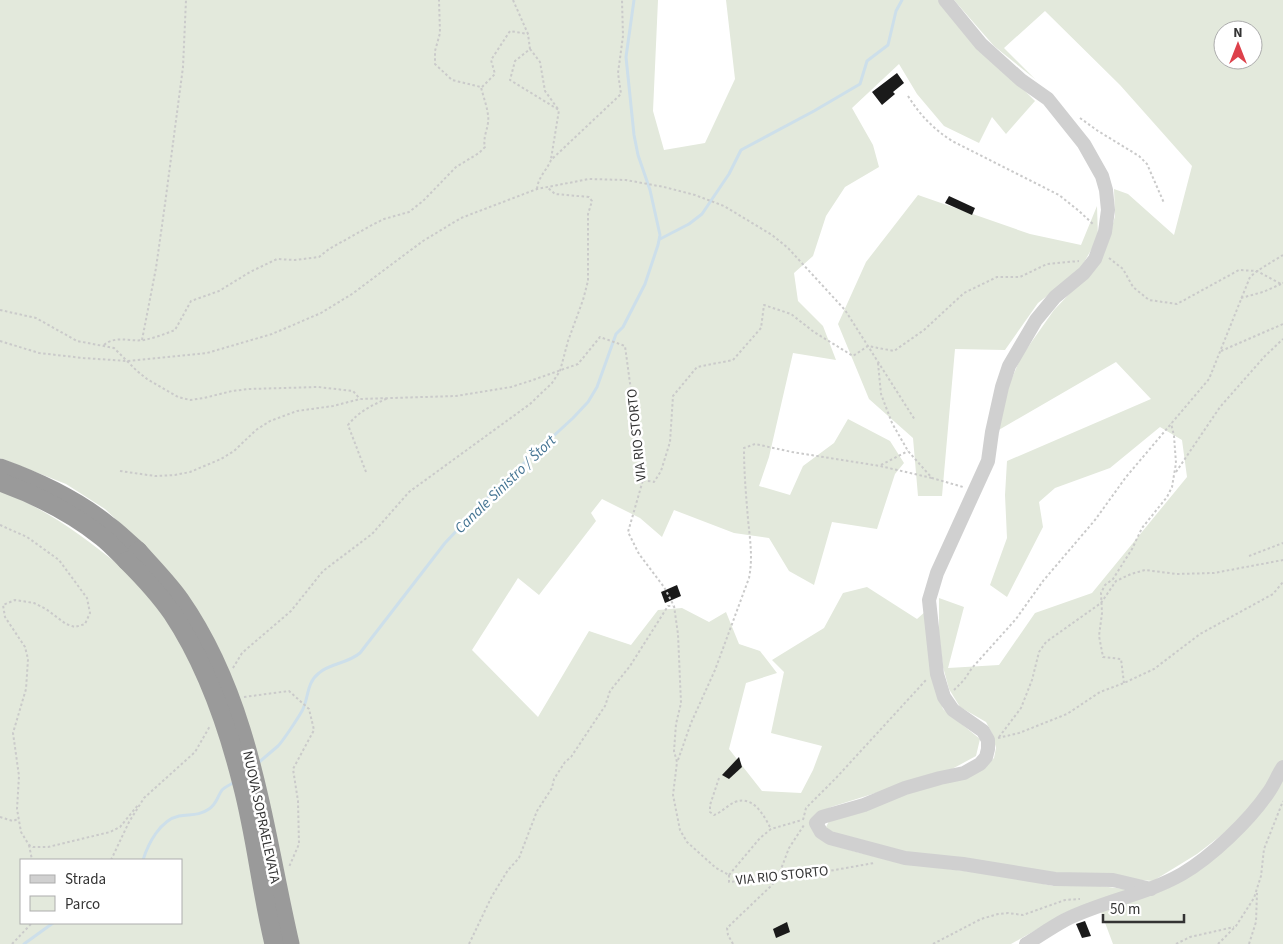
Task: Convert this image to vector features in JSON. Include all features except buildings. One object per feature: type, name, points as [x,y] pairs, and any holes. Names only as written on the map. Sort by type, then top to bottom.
[{"type":"highway","name":"NUOVA SOPRAELEVATA","points":[[0,468],[52,490],[109,526],[133,556],[150,584],[171,612],[203,668],[216,698],[242,784],[274,944]]},
{"type":"highway","name":"NUOVA SOPRAELEVATA","points":[[0,482],[46,502],[73,517],[133,556],[180,600],[218,670],[251,760],[260,795],[290,944]]},
{"type":"street","points":[[945,0],[981,44],[1021,80],[1048,99],[1084,144],[1102,176],[1106,190],[1108,210],[1105,232],[1094,259],[1084,274],[1056,297],[1036,320],[1009,366],[1002,387],[992,432],[988,461],[937,573],[929,600],[937,674],[944,697],[953,710],[994,739],[986,757],[980,764],[964,773],[905,788],[864,805],[822,817],[816,823],[821,832],[830,838],[904,858],[964,864],[1055,879],[1113,880],[1151,889]]},
{"type":"street","points":[[1026,944],[1065,920],[1151,889],[1183,873],[1216,849],[1250,817],[1269,792],[1283,767]]},
{"type":"path","points":[[142,340],[156,268],[183,67],[186,0]]},
{"type":"path","points":[[439,0],[440,33],[435,51],[435,64],[452,80],[481,87]]},
{"type":"path","points":[[513,0],[528,34],[530,49],[540,62],[545,91],[559,110],[551,160],[538,182],[537,189]]},
{"type":"path","points":[[551,160],[621,94],[618,73],[623,36],[624,14],[622,0]]},
{"type":"path","points":[[481,87],[495,74],[491,60],[510,31],[528,34]]},
{"type":"path","points":[[530,49],[515,60],[510,80],[559,110]]},
{"type":"path","points":[[104,345],[110,340],[142,340],[175,330],[191,302],[219,291],[270,262],[277,259],[306,260],[319,257],[384,219],[409,212],[423,201],[456,167],[479,153],[485,147],[483,141],[488,127],[488,115],[481,87]]},
{"type":"path","points":[[908,96],[918,112],[941,134],[1059,195],[1105,232]]},
{"type":"path","points":[[1080,118],[1139,156],[1147,164],[1164,203]]},
{"type":"path","points":[[0,341],[39,353],[127,361],[207,353],[272,334],[321,313],[352,294],[422,241],[460,218],[537,189],[588,179],[626,180],[664,187],[724,206],[772,235],[788,248],[845,310],[915,420]]},
{"type":"path","points":[[231,670],[242,653],[291,611],[323,571],[372,534],[409,492],[530,404],[552,383],[560,371],[568,340],[584,300],[588,282],[588,214],[592,201],[589,197],[555,194],[548,187]]},
{"type":"path","points":[[944,697],[956,689],[972,668],[1016,619],[1126,477],[1209,379],[1250,277],[1283,255]]},
{"type":"path","points":[[643,480],[654,482],[661,471],[670,442],[673,396],[697,367],[733,360],[761,328],[764,305],[792,314],[814,332],[853,356],[868,346],[894,351],[924,330],[964,293],[996,276],[1020,277],[1047,264],[1108,258],[1123,269],[1133,287],[1149,300],[1177,304],[1239,270],[1257,271],[1282,283]]},
{"type":"path","points":[[1241,298],[1263,292],[1282,283]]},
{"type":"path","name":"VIA RIO STORTO","points":[[0,310],[36,318],[77,340],[114,348],[147,379],[178,397],[190,400],[232,391],[310,387],[342,388],[353,391],[360,399],[456,396],[511,387],[578,364],[600,337],[625,346],[643,480],[628,532],[639,554],[664,586],[674,606],[678,634],[681,703],[676,724],[674,751],[677,762],[673,795],[680,830],[687,842],[716,868],[729,875],[730,882],[795,877],[879,862]]},
{"type":"path","points":[[1221,351],[1283,324]]},
{"type":"path","points":[[1174,474],[1220,407],[1265,356],[1283,340]]},
{"type":"path","points":[[878,361],[881,394],[892,423],[908,451],[932,478]]},
{"type":"path","points":[[366,472],[348,425],[355,416],[391,398]]},
{"type":"path","points":[[120,471],[155,476],[175,476],[190,472],[221,459],[270,421],[297,411],[333,406],[360,399]]},
{"type":"path","points":[[1124,683],[1121,659],[1103,657],[1099,636],[1102,613],[1101,593],[1105,585],[1113,579],[1132,549],[1142,528],[1167,498],[1172,487],[1175,450],[1171,423]]},
{"type":"path","points":[[677,762],[691,723],[715,670],[752,565],[752,546],[744,470],[744,448],[755,444],[880,466],[976,489]]},
{"type":"path","points":[[880,466],[908,451]]},
{"type":"path","points":[[0,525],[27,536],[59,560],[87,598],[90,613],[85,624],[75,627],[66,624],[46,609],[34,603],[14,600],[4,605],[5,617],[25,647],[28,659],[26,689],[13,733],[19,776],[18,819],[21,832],[29,845],[32,859]]},
{"type":"path","points":[[1249,556],[1283,542]]},
{"type":"path","points":[[994,739],[1021,708],[1032,680],[1039,652],[1052,638],[1101,603],[1116,581],[1130,574],[1145,570],[1177,574],[1214,573],[1283,560]]},
{"type":"path","points":[[994,739],[1019,733],[1067,714],[1100,692],[1154,669],[1200,634],[1273,594],[1283,582]]},
{"type":"path","points":[[469,944],[492,896],[508,870],[519,858],[537,811],[552,788],[554,779],[605,706],[610,691],[630,666],[668,606],[674,606]]},
{"type":"path","points":[[729,875],[760,838],[771,829],[803,820],[806,808],[816,796],[836,778],[926,679],[937,674]]},
{"type":"path","points":[[240,698],[289,691],[309,709],[314,730],[293,769],[298,801],[298,844],[287,872]]},
{"type":"path","points":[[29,845],[33,847],[48,847],[110,832],[120,827],[144,798],[195,752],[211,724]]},
{"type":"path","points":[[719,778],[710,805],[710,812],[714,815],[736,802],[751,802],[758,807],[771,829]]},
{"type":"path","points":[[111,859],[129,822],[144,798]]},
{"type":"path","points":[[1218,944],[1236,926],[1247,911],[1257,890],[1261,876],[1264,849],[1283,801]]},
{"type":"path","points":[[0,818],[13,821],[18,819]]},
{"type":"path","points":[[733,944],[728,935],[728,928],[778,877],[789,848],[797,833],[807,821]]},
{"type":"path","points":[[1250,944],[1256,922],[1257,890]]},
{"type":"path","points":[[933,944],[981,919],[1008,913],[1023,915],[1065,900],[1081,899]]},
{"type":"path","points":[[12,944],[31,924]]},
{"type":"path","points":[[1176,944],[1190,937],[1236,926]]},
{"type":"green space","points":[[0,0],[658,0],[653,111],[664,150],[705,143],[735,79],[726,0],[938,0],[955,21],[1035,101],[1006,134],[992,117],[979,143],[944,126],[917,94],[899,64],[852,108],[873,145],[879,167],[845,187],[826,216],[813,256],[794,273],[798,301],[823,326],[836,360],[793,353],[769,457],[759,486],[790,495],[803,466],[834,443],[848,419],[890,441],[904,463],[895,474],[877,529],[832,522],[814,585],[789,571],[769,538],[734,533],[674,510],[662,537],[640,518],[602,499],[591,513],[596,521],[539,595],[518,578],[472,650],[538,717],[589,631],[631,645],[658,610],[682,608],[709,622],[726,612],[739,644],[760,651],[777,673],[746,683],[729,749],[762,791],[801,793],[813,770],[822,746],[771,733],[784,672],[772,660],[824,628],[843,593],[867,587],[917,619],[926,611],[936,685],[943,709],[980,739],[976,756],[952,769],[831,807],[813,818],[826,843],[860,853],[932,867],[1013,877],[1053,886],[1100,886],[1133,890],[1057,918],[1011,944],[0,944],[0,491],[48,514],[120,566],[126,529],[105,509],[66,484],[0,458]]},
{"type":"green space","points":[[954,0],[1283,0],[1283,760],[1250,809],[1228,830],[1197,854],[1153,881],[1053,873],[911,854],[829,832],[826,827],[829,821],[903,794],[980,771],[994,758],[996,748],[992,733],[986,722],[960,707],[949,689],[943,667],[939,634],[939,598],[964,607],[948,668],[999,665],[1035,613],[1092,593],[1187,477],[1182,440],[1160,427],[1110,468],[1055,488],[1039,502],[1043,527],[1007,597],[990,585],[1007,538],[1005,495],[1007,461],[1151,399],[1116,362],[997,431],[1009,385],[1021,357],[1054,310],[1074,289],[1108,242],[1115,216],[1114,189],[1128,194],[1174,235],[1192,166],[1120,85],[1045,11],[1004,48],[1035,79],[994,46]]},
{"type":"green space","points":[[918,195],[1030,234],[1081,245],[1097,206],[1098,238],[1079,271],[1038,303],[1005,350],[955,349],[942,496],[918,496],[913,438],[869,399],[838,324],[866,262]]},
{"type":"green space","points":[[1283,779],[1283,944],[1113,944],[1101,912],[1168,888]]},
{"type":"waterway","name":"Canale Sinistro / Štort","points":[[257,764],[278,746],[290,729],[302,711],[315,677],[328,667],[355,657],[360,653],[445,543],[497,488],[573,418],[588,402],[597,387],[616,334],[623,327],[645,284],[660,235],[650,190],[638,155],[634,135],[626,57],[634,0]]},
{"type":"waterway","points":[[660,239],[689,224],[702,214],[729,174],[741,150],[860,84],[867,61],[888,45],[896,11],[902,0]]},
{"type":"waterway","name":"Canale Sinistro / Štort","points":[[143,859],[152,840],[166,822],[179,816],[198,814],[212,807],[222,790],[235,782]]},
{"type":"waterway","name":"Canale Sinistro / Štort","points":[[24,944],[52,924]]}]
